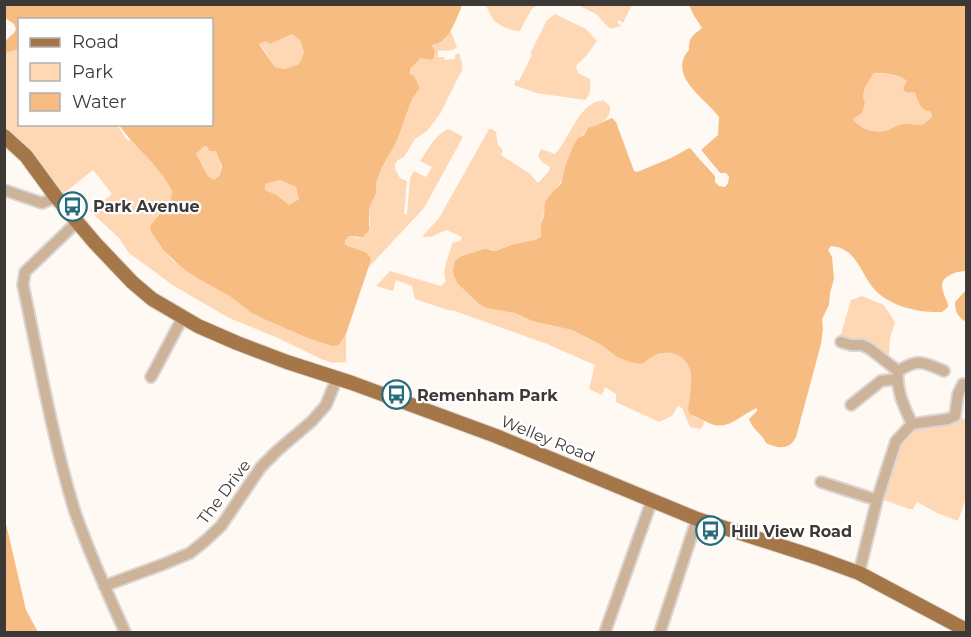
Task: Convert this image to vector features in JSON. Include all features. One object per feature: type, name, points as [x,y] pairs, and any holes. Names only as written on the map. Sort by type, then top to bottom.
[{"type":"main road","name":"Welley Road","points":[[4,136],[26,156],[77,222],[132,282],[152,298],[198,326],[237,343],[496,436],[697,519],[859,573],[966,630]]},
{"type":"street","points":[[4,190],[42,203],[56,197]]},
{"type":"street","points":[[77,222],[25,272],[23,285],[61,462],[75,512],[104,586],[126,633]]},
{"type":"street","points":[[152,377],[183,317]]},
{"type":"street","points":[[841,342],[870,348],[897,375],[900,399],[912,424]]},
{"type":"street","points":[[850,405],[881,381],[897,375],[906,366],[921,362],[944,371]]},
{"type":"street","name":"The Drive","points":[[104,586],[190,553],[221,526],[261,467],[312,421],[326,405],[337,378]]},
{"type":"street","points":[[859,573],[896,441],[912,424],[955,416],[958,394],[963,384]]},
{"type":"street","points":[[829,481],[878,500]]},
{"type":"street","points":[[605,633],[652,500]]},
{"type":"street","points":[[660,633],[697,519]]},
{"type":"green space","points":[[485,5],[537,5],[531,10],[520,31],[498,24]]},
{"type":"green space","points":[[578,5],[632,5],[623,23],[619,20],[617,22],[621,26],[610,29],[596,14]]},
{"type":"green space","points":[[555,14],[586,29],[597,41],[576,66],[578,73],[590,79],[589,93],[585,100],[536,93],[514,85],[516,80],[519,81],[547,20]]},
{"type":"green space","points":[[450,29],[457,47],[453,50],[438,51],[438,57],[444,57],[445,60],[455,59],[455,55],[459,53],[462,70],[440,114],[427,131],[415,139],[404,157],[395,164],[400,178],[407,181],[404,214],[407,214],[410,178],[414,171],[426,177],[432,167],[420,161],[432,143],[449,129],[463,137],[424,208],[368,268],[371,260],[362,250],[351,248],[345,244],[345,241],[349,236],[358,238],[370,225],[369,209],[376,193],[376,183],[396,143],[412,99],[420,88],[410,69],[421,58],[430,60],[434,49],[432,45],[445,39]]},
{"type":"green space","points":[[292,33],[300,40],[304,53],[299,64],[285,69],[275,67],[259,44],[266,40],[270,44]]},
{"type":"green space","points":[[18,49],[18,126],[118,126],[128,141],[131,140],[161,173],[172,191],[171,199],[157,216],[152,233],[173,261],[231,297],[250,312],[308,338],[339,345],[346,334],[346,362],[333,363],[321,359],[229,318],[174,286],[129,253],[119,238],[90,211],[112,194],[93,170],[58,198],[5,136],[4,52]]},
{"type":"green space","points":[[874,73],[896,76],[907,81],[903,88],[915,93],[923,109],[930,111],[931,118],[922,125],[902,124],[878,132],[860,126],[853,119],[860,115],[865,103],[864,91]]},
{"type":"green space","points":[[603,100],[610,106],[609,115],[600,123],[588,128],[573,146],[561,182],[552,192],[547,203],[542,237],[496,251],[490,249],[458,284],[486,308],[515,313],[532,321],[572,330],[600,344],[617,357],[642,364],[660,353],[678,355],[690,369],[688,409],[694,417],[704,421],[700,429],[690,427],[682,408],[678,406],[672,416],[659,422],[616,402],[616,394],[605,387],[602,395],[589,389],[595,365],[547,344],[415,299],[412,286],[396,280],[393,291],[376,286],[390,271],[441,286],[446,281],[445,267],[452,243],[462,238],[446,230],[431,237],[422,237],[439,218],[489,129],[496,132],[498,145],[503,150],[501,155],[530,174],[538,183],[550,167],[538,156],[541,149],[555,154],[587,107]]},
{"type":"green space","points":[[203,146],[216,151],[220,160],[220,175],[214,180],[208,176],[196,154]]},
{"type":"green space","points":[[278,180],[296,187],[300,198],[289,205],[277,195],[265,190],[265,184]]},
{"type":"green space","points":[[862,296],[884,305],[895,322],[890,338],[889,354],[886,357],[871,342],[840,337],[851,300]]},
{"type":"green space","points":[[958,417],[966,420],[966,498],[958,521],[917,502],[913,509],[909,509],[884,500],[883,496],[900,443],[911,431],[920,427],[956,424]]},
{"type":"water","points":[[5,4],[462,5],[448,35],[442,41],[432,45],[435,51],[433,59],[421,58],[410,69],[410,74],[414,76],[420,88],[412,99],[396,143],[376,183],[376,193],[369,209],[369,230],[363,237],[349,236],[345,241],[348,246],[366,253],[371,260],[346,334],[339,345],[332,346],[308,338],[250,312],[231,297],[181,267],[164,251],[150,229],[171,199],[172,191],[160,173],[120,126],[213,126],[213,18],[18,18],[18,49],[6,53],[5,41],[14,33],[16,29],[14,24],[5,18]],"holes":[[[292,34],[300,40],[304,53],[299,64],[285,69],[275,67],[259,44],[266,41],[270,44]],[[204,146],[210,151],[216,151],[222,166],[220,175],[214,180],[208,176],[196,154]],[[279,180],[296,187],[299,199],[289,205],[277,195],[265,190],[265,184]]]},
{"type":"water","points":[[689,5],[966,5],[966,271],[951,274],[943,282],[948,307],[942,312],[916,310],[898,305],[883,297],[871,285],[853,257],[840,248],[831,246],[828,250],[832,257],[834,279],[829,305],[822,319],[821,344],[796,437],[790,444],[783,447],[766,443],[753,426],[749,419],[757,408],[721,426],[689,413],[691,374],[685,361],[678,355],[660,353],[642,364],[630,362],[617,357],[600,344],[572,330],[532,321],[515,313],[486,308],[458,284],[454,276],[455,261],[462,256],[485,249],[496,251],[541,237],[545,202],[561,184],[573,146],[588,128],[612,118],[616,122],[634,171],[637,172],[671,158],[689,148],[715,176],[715,182],[725,187],[729,177],[720,173],[701,150],[718,135],[719,117],[691,86],[682,69],[683,60],[689,50],[690,39],[702,28]],"holes":[[[874,73],[896,75],[907,81],[904,90],[915,93],[922,108],[930,111],[931,118],[922,125],[902,124],[878,132],[856,123],[853,119],[862,113],[865,103],[863,95],[865,87]]]},
{"type":"water","points":[[966,290],[966,322],[958,314],[955,302]]},
{"type":"water","points":[[4,515],[26,610],[38,632],[5,632]]},
{"type":"pier","points":[[701,150],[720,173],[726,173],[729,177],[725,187],[715,182],[715,176],[695,154]]},
{"type":"place","name":"Park Avenue","points":[[72,206]]},
{"type":"place","name":"Remenham Park","points":[[396,395]]},
{"type":"place","name":"Hill View Road","points":[[710,531]]}]
